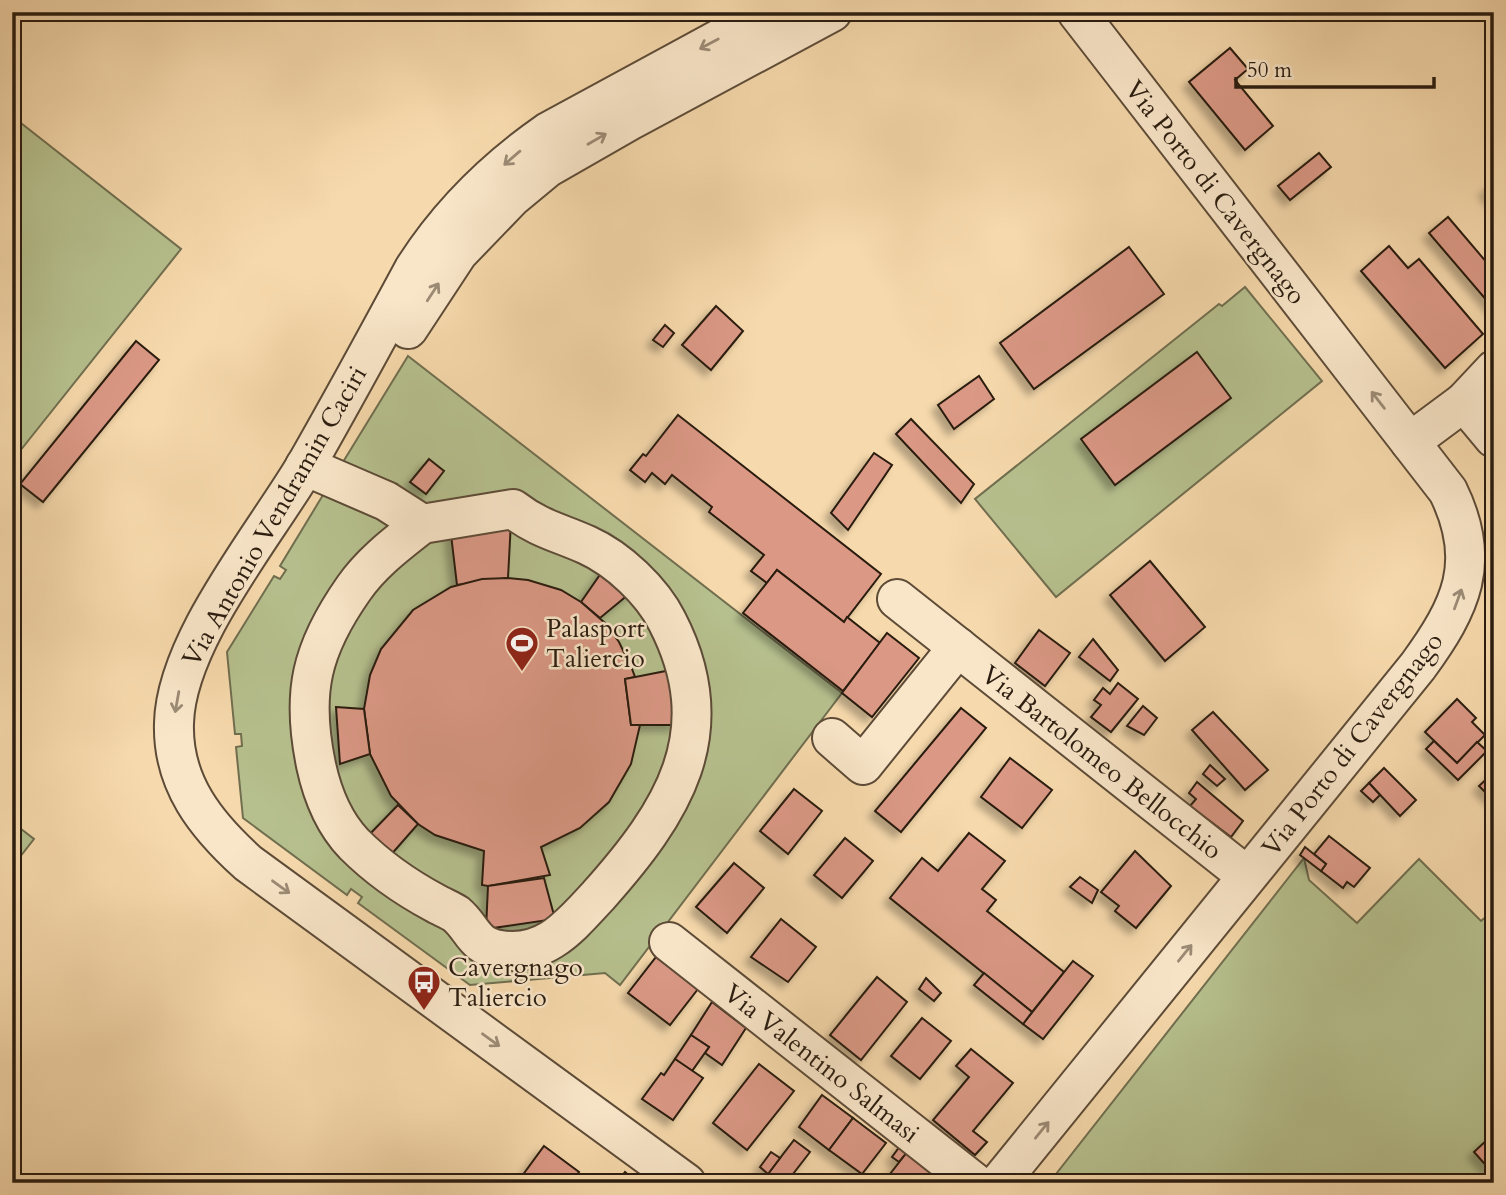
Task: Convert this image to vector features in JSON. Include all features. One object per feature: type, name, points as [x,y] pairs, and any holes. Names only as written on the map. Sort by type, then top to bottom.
[{"type":"street","name":"Via Antonio Vendramin Caciri","points":[[686,1183],[248,863],[208,824],[192,802],[174,741],[174,720],[182,675],[204,627],[305,466],[432,242],[460,208],[515,155],[599,102],[769,12]]},
{"type":"street","points":[[390,314],[408,329],[458,253],[503,205],[547,168],[832,12]]},
{"type":"street","name":"Via Porto di Cavergnago","points":[[999,1183],[1418,666],[1451,618],[1460,596],[1467,556],[1459,513],[1448,491],[1077,12]]},
{"type":"street","points":[[1410,442],[1464,402],[1494,370]]},
{"type":"street","points":[[1464,402],[1494,438]]},
{"type":"street","points":[[305,466],[386,501],[422,524],[513,509],[536,526],[589,546],[627,572],[655,602],[668,621],[683,668],[691,711],[686,753],[673,797],[629,860],[563,934],[547,944],[523,950],[500,950],[478,942],[457,915],[419,894],[354,843],[326,799],[318,775],[307,705],[316,657],[354,586],[382,555],[422,524]]},
{"type":"street","name":"Via Bartolomeo Bellocchio","points":[[897,599],[1247,876]]},
{"type":"street","name":"Via Bartolomeo Bellocchio","points":[[832,738],[863,765],[958,647]]},
{"type":"street","name":"Via Valentino Salmasi","points":[[669,942],[975,1183]]},
{"type":"green space","points":[[12,116],[181,249],[12,461]]},
{"type":"green space","points":[[1245,287],[1322,381],[1056,597],[975,499],[1219,304],[1222,306]]},
{"type":"green space","name":"Palasport Taliercio","points":[[408,356],[842,693],[620,985],[605,973],[470,985],[358,903],[362,897],[351,889],[347,895],[243,818],[236,747],[242,746],[241,734],[235,734],[227,652],[274,576],[280,579],[286,570],[280,566],[323,495],[375,518],[397,484],[343,462]]},
{"type":"green space","points":[[12,822],[34,839],[12,867]]},
{"type":"green space","points":[[1304,858],[1309,880],[1357,923],[1419,859],[1481,921],[1494,910],[1494,1183],[1049,1183]]},
{"type":"building","points":[[1230,48],[1248,69],[1235,80],[1273,126],[1245,150],[1189,82]]},
{"type":"building","points":[[1319,153],[1331,167],[1290,200],[1278,186]]},
{"type":"building","points":[[1494,183],[1494,202],[1485,190]]},
{"type":"building","points":[[1448,217],[1494,271],[1494,309],[1429,233]]},
{"type":"building","points":[[1389,246],[1408,268],[1419,259],[1483,334],[1445,368],[1361,271]]},
{"type":"building","points":[[1129,247],[1164,294],[1034,389],[1000,343]]},
{"type":"building","points":[[716,306],[743,331],[711,370],[682,345]]},
{"type":"building","points":[[665,325],[674,333],[663,347],[653,340]]},
{"type":"building","points":[[136,341],[159,360],[43,502],[20,484]]},
{"type":"building","points":[[1197,352],[1231,398],[1115,485],[1081,439]]},
{"type":"building","points":[[979,376],[994,399],[954,429],[938,405]]},
{"type":"building","points":[[678,415],[881,574],[844,622],[777,570],[767,583],[751,571],[764,555],[709,512],[712,507],[672,475],[665,484],[652,473],[645,482],[630,470],[643,454],[646,456]]},
{"type":"building","points":[[911,419],[974,484],[961,503],[896,434]]},
{"type":"building","points":[[874,453],[892,465],[848,530],[831,513]]},
{"type":"building","points":[[429,459],[444,471],[426,494],[410,482]]},
{"type":"building","points":[[511,521],[508,578],[457,585],[450,526]]},
{"type":"building","points":[[1150,561],[1205,627],[1165,661],[1110,595]]},
{"type":"building","points":[[606,566],[635,589],[600,618],[581,602]]},
{"type":"building","points":[[777,570],[844,622],[847,617],[880,643],[843,691],[743,613]]},
{"type":"building","name":"Palasport Taliercio","points":[[482,579],[528,580],[561,590],[581,602],[605,623],[619,642],[635,677],[625,679],[631,725],[640,725],[631,764],[609,802],[580,828],[541,847],[550,875],[488,886],[482,885],[484,851],[435,835],[418,824],[391,796],[370,754],[364,709],[370,675],[381,649],[413,610],[451,587]]},
{"type":"building","points":[[1039,630],[1070,653],[1045,686],[1015,663]]},
{"type":"building","points":[[887,633],[919,658],[872,717],[842,693]]},
{"type":"building","points":[[1093,639],[1118,670],[1110,681],[1079,657]]},
{"type":"building","points":[[671,670],[677,725],[631,725],[625,679]]},
{"type":"building","points":[[1118,683],[1138,699],[1111,732],[1091,717],[1101,705],[1094,700],[1103,688],[1110,694]]},
{"type":"building","points":[[1457,699],[1476,718],[1472,722],[1485,735],[1457,763],[1425,732]]},
{"type":"building","points":[[1143,706],[1157,718],[1144,735],[1127,726]]},
{"type":"building","points":[[336,707],[364,709],[370,754],[340,764]]},
{"type":"building","points":[[961,708],[986,728],[901,832],[875,811]]},
{"type":"building","points":[[1213,712],[1268,770],[1245,790],[1192,730]]},
{"type":"building","points":[[1434,741],[1457,763],[1477,742],[1487,751],[1458,780],[1426,749]]},
{"type":"building","points":[[1010,758],[1052,790],[1022,828],[981,797]]},
{"type":"building","points":[[1210,765],[1225,779],[1217,786],[1203,774]]},
{"type":"building","points":[[1384,768],[1416,800],[1400,816],[1369,783]]},
{"type":"building","points":[[1494,772],[1494,801],[1479,786]]},
{"type":"building","points":[[1197,782],[1243,821],[1231,837],[1190,806],[1196,799],[1189,793]]},
{"type":"building","points":[[1369,783],[1380,795],[1373,802],[1361,791]]},
{"type":"building","points":[[794,789],[822,811],[788,854],[760,831]]},
{"type":"building","points":[[398,805],[418,824],[389,857],[366,838]]},
{"type":"building","points":[[969,833],[1005,861],[982,889],[996,900],[987,911],[1064,972],[1032,1012],[890,898],[922,858],[938,871]]},
{"type":"building","points":[[1329,836],[1370,868],[1354,887],[1347,882],[1343,888],[1321,871],[1326,864],[1314,854]]},
{"type":"building","points":[[845,838],[873,861],[842,898],[814,875]]},
{"type":"building","points":[[1305,847],[1326,864],[1321,871],[1300,855]]},
{"type":"building","points":[[1135,851],[1171,886],[1136,928],[1115,911],[1119,906],[1101,892]]},
{"type":"building","points":[[734,863],[764,888],[727,933],[696,907]]},
{"type":"building","points":[[1080,877],[1098,890],[1092,903],[1070,887]]},
{"type":"building","points":[[544,878],[555,919],[486,929],[488,886]]},
{"type":"building","points":[[781,919],[816,947],[788,982],[751,957]]},
{"type":"building","points":[[656,957],[698,989],[670,1025],[628,993]]},
{"type":"building","points":[[1073,961],[1093,976],[1043,1039],[1023,1024]]},
{"type":"building","points":[[984,973],[1032,1012],[1023,1024],[974,985]]},
{"type":"building","points":[[877,977],[907,1002],[861,1060],[830,1035]]},
{"type":"building","points":[[926,978],[941,993],[934,1001],[919,989]]},
{"type":"building","points":[[712,1002],[746,1028],[722,1065],[705,1053],[709,1047],[691,1035]]},
{"type":"building","points":[[922,1018],[951,1041],[920,1079],[891,1056]]},
{"type":"building","points":[[691,1035],[709,1047],[692,1071],[675,1059]]},
{"type":"building","points":[[971,1049],[1013,1083],[973,1131],[987,1142],[975,1155],[933,1120],[969,1077],[956,1066]]},
{"type":"building","points":[[675,1059],[703,1078],[673,1120],[642,1099]]},
{"type":"building","points":[[759,1064],[794,1091],[747,1150],[713,1123]]},
{"type":"building","points":[[822,1095],[853,1118],[829,1150],[799,1127]]},
{"type":"building","points":[[853,1118],[886,1143],[862,1174],[829,1150]]},
{"type":"building","points":[[1489,1138],[1494,1144],[1492,1172],[1474,1152]]},
{"type":"building","points":[[794,1140],[810,1152],[786,1183],[761,1183]]},
{"type":"building","points":[[903,1142],[911,1148],[899,1162],[892,1157]]},
{"type":"building","points":[[544,1146],[579,1172],[571,1183],[531,1183],[522,1176]]},
{"type":"building","points":[[908,1151],[937,1174],[930,1183],[883,1183]]},
{"type":"building","points":[[771,1152],[780,1158],[768,1174],[760,1167]]},
{"type":"building","points":[[625,1172],[638,1183],[617,1183]]},
{"type":"building","points":[[577,1175],[583,1180],[581,1183],[571,1183]]},
{"type":"building","points":[[821,1175],[830,1183],[814,1183]]},
{"type":"place","name":"Palasport Taliercio","points":[[522,673]]},
{"type":"place","name":"Cavergnago Taliercio","points":[[424,1012]]}]
